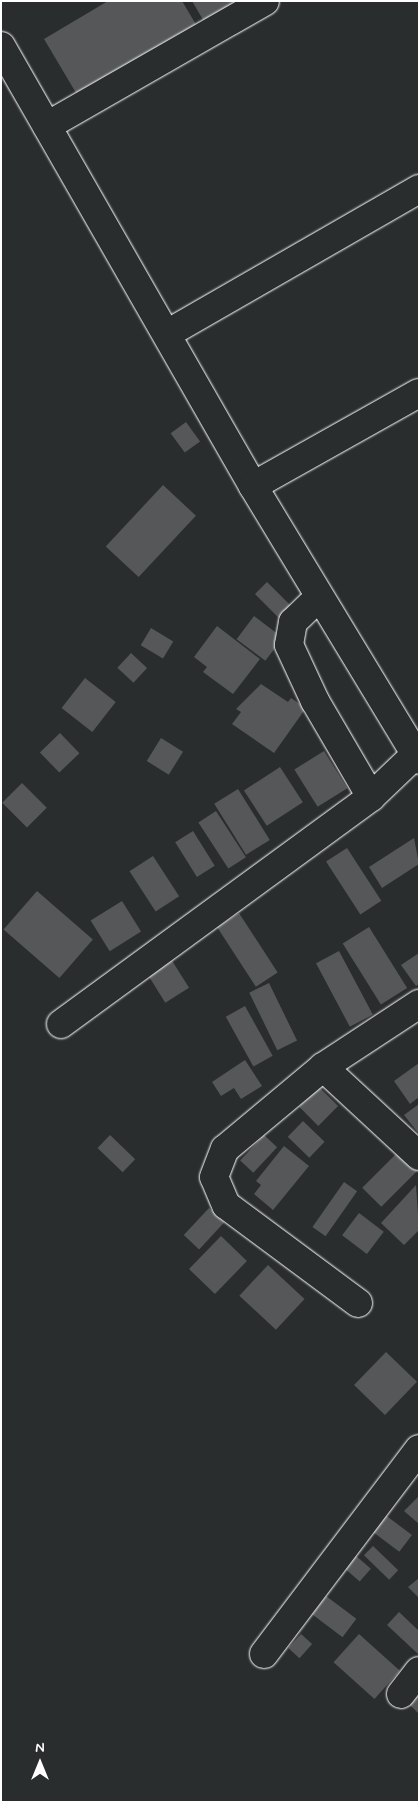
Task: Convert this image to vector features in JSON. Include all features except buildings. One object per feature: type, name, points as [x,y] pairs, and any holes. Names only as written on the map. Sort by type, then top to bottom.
[{"type":"street","points":[[47,126],[265,1]]},
{"type":"street","points":[[1,46],[253,486],[417,757],[371,797],[62,1024]]},
{"type":"street","points":[[167,334],[419,189]]},
{"type":"street","points":[[253,486],[419,393]]},
{"type":"street","points":[[319,597],[293,622],[289,645],[315,701],[371,797]]},
{"type":"street","points":[[358,1303],[226,1205],[214,1177],[225,1149],[323,1067],[419,1004]]},
{"type":"street","points":[[323,1067],[419,1156]]},
{"type":"street","points":[[264,1654],[419,1449]]},
{"type":"street","points":[[402,1694],[419,1671]]}]
